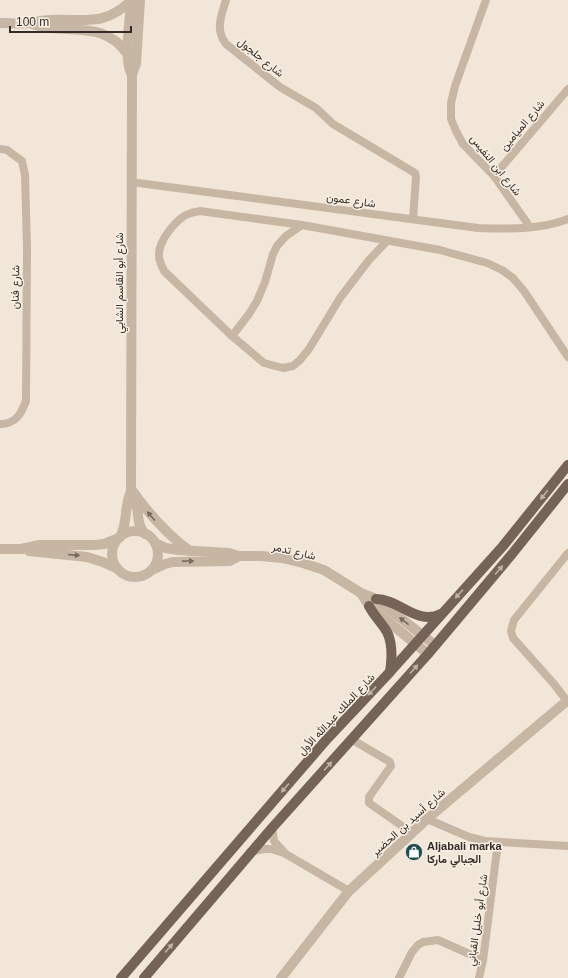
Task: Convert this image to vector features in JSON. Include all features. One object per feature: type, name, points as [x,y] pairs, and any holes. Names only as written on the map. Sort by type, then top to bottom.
[{"type":"main road","name":"شارع الملك عبدالله الأول","points":[[121,978],[327,739],[389,673],[503,546],[568,465]]},
{"type":"main road","points":[[144,978],[250,852],[428,654],[512,554],[568,484]]},
{"type":"main road","points":[[389,673],[392,659],[389,637],[373,602],[385,600],[418,616],[428,617],[443,613]]},
{"type":"main road","points":[[168,922],[181,934]]},
{"type":"street","name":"شارع أبو القاسم الشابي","points":[[132,0],[128,55],[129,69],[132,74]]},
{"type":"street","points":[[0,22],[30,23],[48,20],[91,21],[117,12],[132,0]]},
{"type":"street","name":"شارع أبو القاسم الشابي","points":[[120,537],[125,526],[126,506],[131,490],[132,74],[136,64],[140,0]]},
{"type":"street","name":"شارع جلجول","points":[[226,0],[219,25],[222,38],[226,44],[280,87],[316,108],[333,124],[413,171],[416,177],[413,219]]},
{"type":"street","name":"شارع ابن النفيس","points":[[486,0],[455,86],[451,103],[451,119],[463,144],[494,176],[530,227]]},
{"type":"street","points":[[30,23],[51,29],[100,32],[116,40],[128,55]]},
{"type":"street","name":"شارع الميامين","points":[[494,176],[567,93]]},
{"type":"street","name":"شارع فنان","points":[[0,149],[7,150],[22,161],[25,175],[27,255],[26,401],[23,411],[18,418],[13,422],[0,424]]},
{"type":"street","name":"شارع عمون","points":[[131,182],[478,228],[530,227],[568,219]]},
{"type":"street","points":[[387,241],[369,260],[340,298],[309,349],[300,360],[293,366],[282,368],[264,363],[232,336],[164,271],[159,255],[161,244],[170,230],[181,219],[190,213],[200,211],[302,225],[440,250],[487,263],[502,270],[513,278],[524,291],[568,356]]},
{"type":"street","points":[[232,336],[257,301],[277,246],[286,236],[302,225]]},
{"type":"street","name":"شارع أبو القاسم الشابي","points":[[131,490],[136,499],[139,525],[145,534]]},
{"type":"street","points":[[131,490],[157,523],[190,551]]},
{"type":"street","points":[[22,549],[39,545],[95,545],[108,543],[126,533],[139,532],[145,534],[155,543],[158,556],[150,571],[142,576],[135,577],[128,576],[118,569],[112,557],[112,550],[120,537]]},
{"type":"street","name":"شارع تدمر","points":[[155,543],[172,549],[229,553],[239,556],[282,558],[304,563],[324,570],[361,593],[371,596],[373,602],[428,654]]},
{"type":"street","points":[[0,549],[22,549],[36,552],[87,557],[118,569]]},
{"type":"street","points":[[568,553],[514,620],[511,631],[515,641],[568,700]]},
{"type":"street","name":"شارع تدمر","points":[[150,571],[173,562],[230,561],[239,556]]},
{"type":"street","name":"شارع تدمر","points":[[373,602],[423,635],[435,645]]},
{"type":"street","name":"شارع أسيد بن الحضير","points":[[281,978],[349,891],[427,819],[568,700]]},
{"type":"street","points":[[351,739],[390,762],[391,766],[369,797],[369,802],[412,833]]},
{"type":"street","points":[[427,819],[469,837],[498,842],[568,846]]},
{"type":"street","points":[[272,828],[274,840],[284,853]]},
{"type":"street","name":"شارع أبو خليل القباني","points":[[479,978],[483,960],[498,842]]},
{"type":"street","points":[[250,852],[271,849],[284,853],[349,891]]},
{"type":"street","points":[[399,978],[412,952],[423,942],[438,940],[483,960]]},
{"type":"place","name":"Aljabali marka الجبالي ماركا","points":[[414,852]]}]
